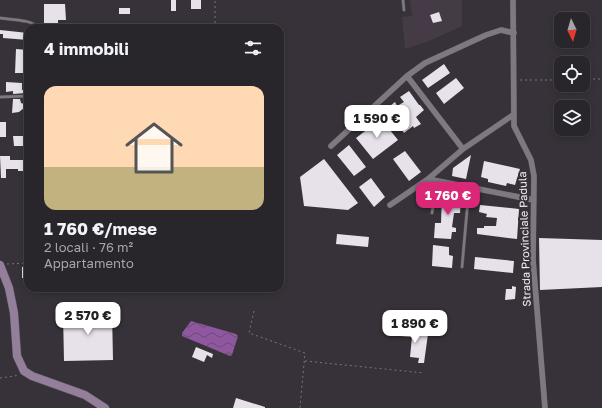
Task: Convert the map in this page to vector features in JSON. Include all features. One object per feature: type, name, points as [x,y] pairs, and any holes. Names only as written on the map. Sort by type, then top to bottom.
[{"type":"street","name":"Strada Provinciale Padula","points":[[513,0],[514,126],[531,160],[534,176],[533,266],[545,408]]},
{"type":"street","points":[[331,146],[407,76],[425,63],[486,34],[501,30],[514,33]]},
{"type":"street","points":[[407,76],[462,148]]},
{"type":"street","points":[[390,205],[428,179],[462,148],[509,116],[514,115]]},
{"type":"street","points":[[428,179],[534,200]]},
{"type":"street","points":[[4,264],[14,313],[17,356],[24,371],[32,376],[85,395],[105,408]]},
{"type":"lane","points":[[403,0],[404,10]]},
{"type":"lane","points":[[0,18],[36,24]]},
{"type":"lane","points":[[0,97],[24,96]]},
{"type":"lane","points":[[432,213],[436,181]]},
{"type":"lane","points":[[462,267],[469,187]]},
{"type":"path","points":[[215,0],[215,24]]},
{"type":"path","points":[[590,79],[602,79]]},
{"type":"path","points":[[514,80],[554,80]]},
{"type":"path","points":[[4,264],[24,263]]},
{"type":"path","points":[[254,311],[249,333],[306,353],[300,408]]},
{"type":"path","points":[[305,361],[424,373]]},
{"type":"path","points":[[0,378],[15,376],[24,371]]},
{"type":"shaded area","points":[[410,0],[462,0],[462,26],[429,41],[405,49],[402,17],[412,16]]},
{"type":"water","points":[[191,321],[236,334],[238,336],[232,355],[230,356],[182,336],[182,333]]},
{"type":"building","points":[[171,0],[176,0],[176,11],[171,11]]},
{"type":"building","points":[[191,0],[201,0],[201,9],[191,9]]},
{"type":"building","points":[[44,4],[65,4],[66,20],[58,20],[58,24],[44,24]]},
{"type":"building","points":[[119,8],[130,8],[130,14],[119,14]]},
{"type":"building","points":[[439,12],[442,21],[433,23],[430,15]]},
{"type":"building","points":[[0,30],[24,33],[24,40],[3,38],[3,34],[0,34]]},
{"type":"building","points":[[16,49],[24,50],[24,73],[15,73]]},
{"type":"building","points":[[444,64],[450,73],[428,88],[422,80]]},
{"type":"building","points":[[456,78],[464,88],[444,104],[436,93]]},
{"type":"building","points":[[6,82],[22,83],[22,90],[24,90],[24,93],[13,94],[13,91],[6,92]]},
{"type":"building","points":[[409,91],[424,110],[416,117],[421,124],[414,128],[413,126],[404,133],[386,109],[395,102],[397,106],[404,102],[400,97]]},
{"type":"building","points":[[13,99],[20,99],[21,103],[24,104],[24,108],[19,112],[12,113]]},
{"type":"building","points":[[381,119],[398,140],[373,159],[356,138]]},
{"type":"building","points":[[0,122],[6,122],[6,137],[0,137]]},
{"type":"building","points":[[13,136],[24,136],[24,146],[14,146]]},
{"type":"building","points":[[349,145],[366,167],[354,176],[337,155]]},
{"type":"building","points":[[405,151],[421,172],[409,181],[393,159]]},
{"type":"building","points":[[471,155],[466,179],[452,176],[453,168]]},
{"type":"building","points":[[0,156],[10,156],[10,160],[24,160],[24,171],[18,171],[18,169],[6,169],[6,178],[1,178]]},
{"type":"building","points":[[324,159],[358,203],[348,210],[304,206],[300,177]]},
{"type":"building","points":[[484,161],[520,169],[515,185],[507,183],[506,186],[488,182],[488,179],[481,177]]},
{"type":"building","points":[[371,178],[385,197],[374,207],[359,187]]},
{"type":"building","points":[[444,192],[456,193],[461,199],[460,213],[454,213],[452,227],[456,228],[456,232],[452,232],[451,239],[434,238],[435,223],[441,223],[442,196]]},
{"type":"building","points":[[480,205],[519,209],[517,239],[477,234],[477,228],[484,228],[484,226],[496,226],[497,218],[486,217],[487,214],[479,212]]},
{"type":"building","points":[[337,234],[369,237],[368,247],[336,244]]},
{"type":"building","points":[[539,238],[602,240],[602,287],[540,290]]},
{"type":"building","points":[[433,245],[449,247],[449,255],[453,256],[452,268],[432,266]]},
{"type":"building","points":[[475,257],[514,261],[513,273],[474,269]]},
{"type":"building","points":[[22,267],[24,267],[24,278],[22,278]]},
{"type":"building","points":[[512,286],[516,287],[515,299],[505,300],[506,289],[512,289]]},
{"type":"building","points":[[112,311],[113,360],[64,361],[63,313]]},
{"type":"building","points":[[389,330],[428,334],[424,363],[418,363],[419,358],[410,357],[412,337],[388,335]]},
{"type":"building","points":[[196,347],[213,354],[212,358],[207,355],[204,362],[192,357]]},
{"type":"building","points":[[236,398],[265,407],[265,408],[233,408]]}]
